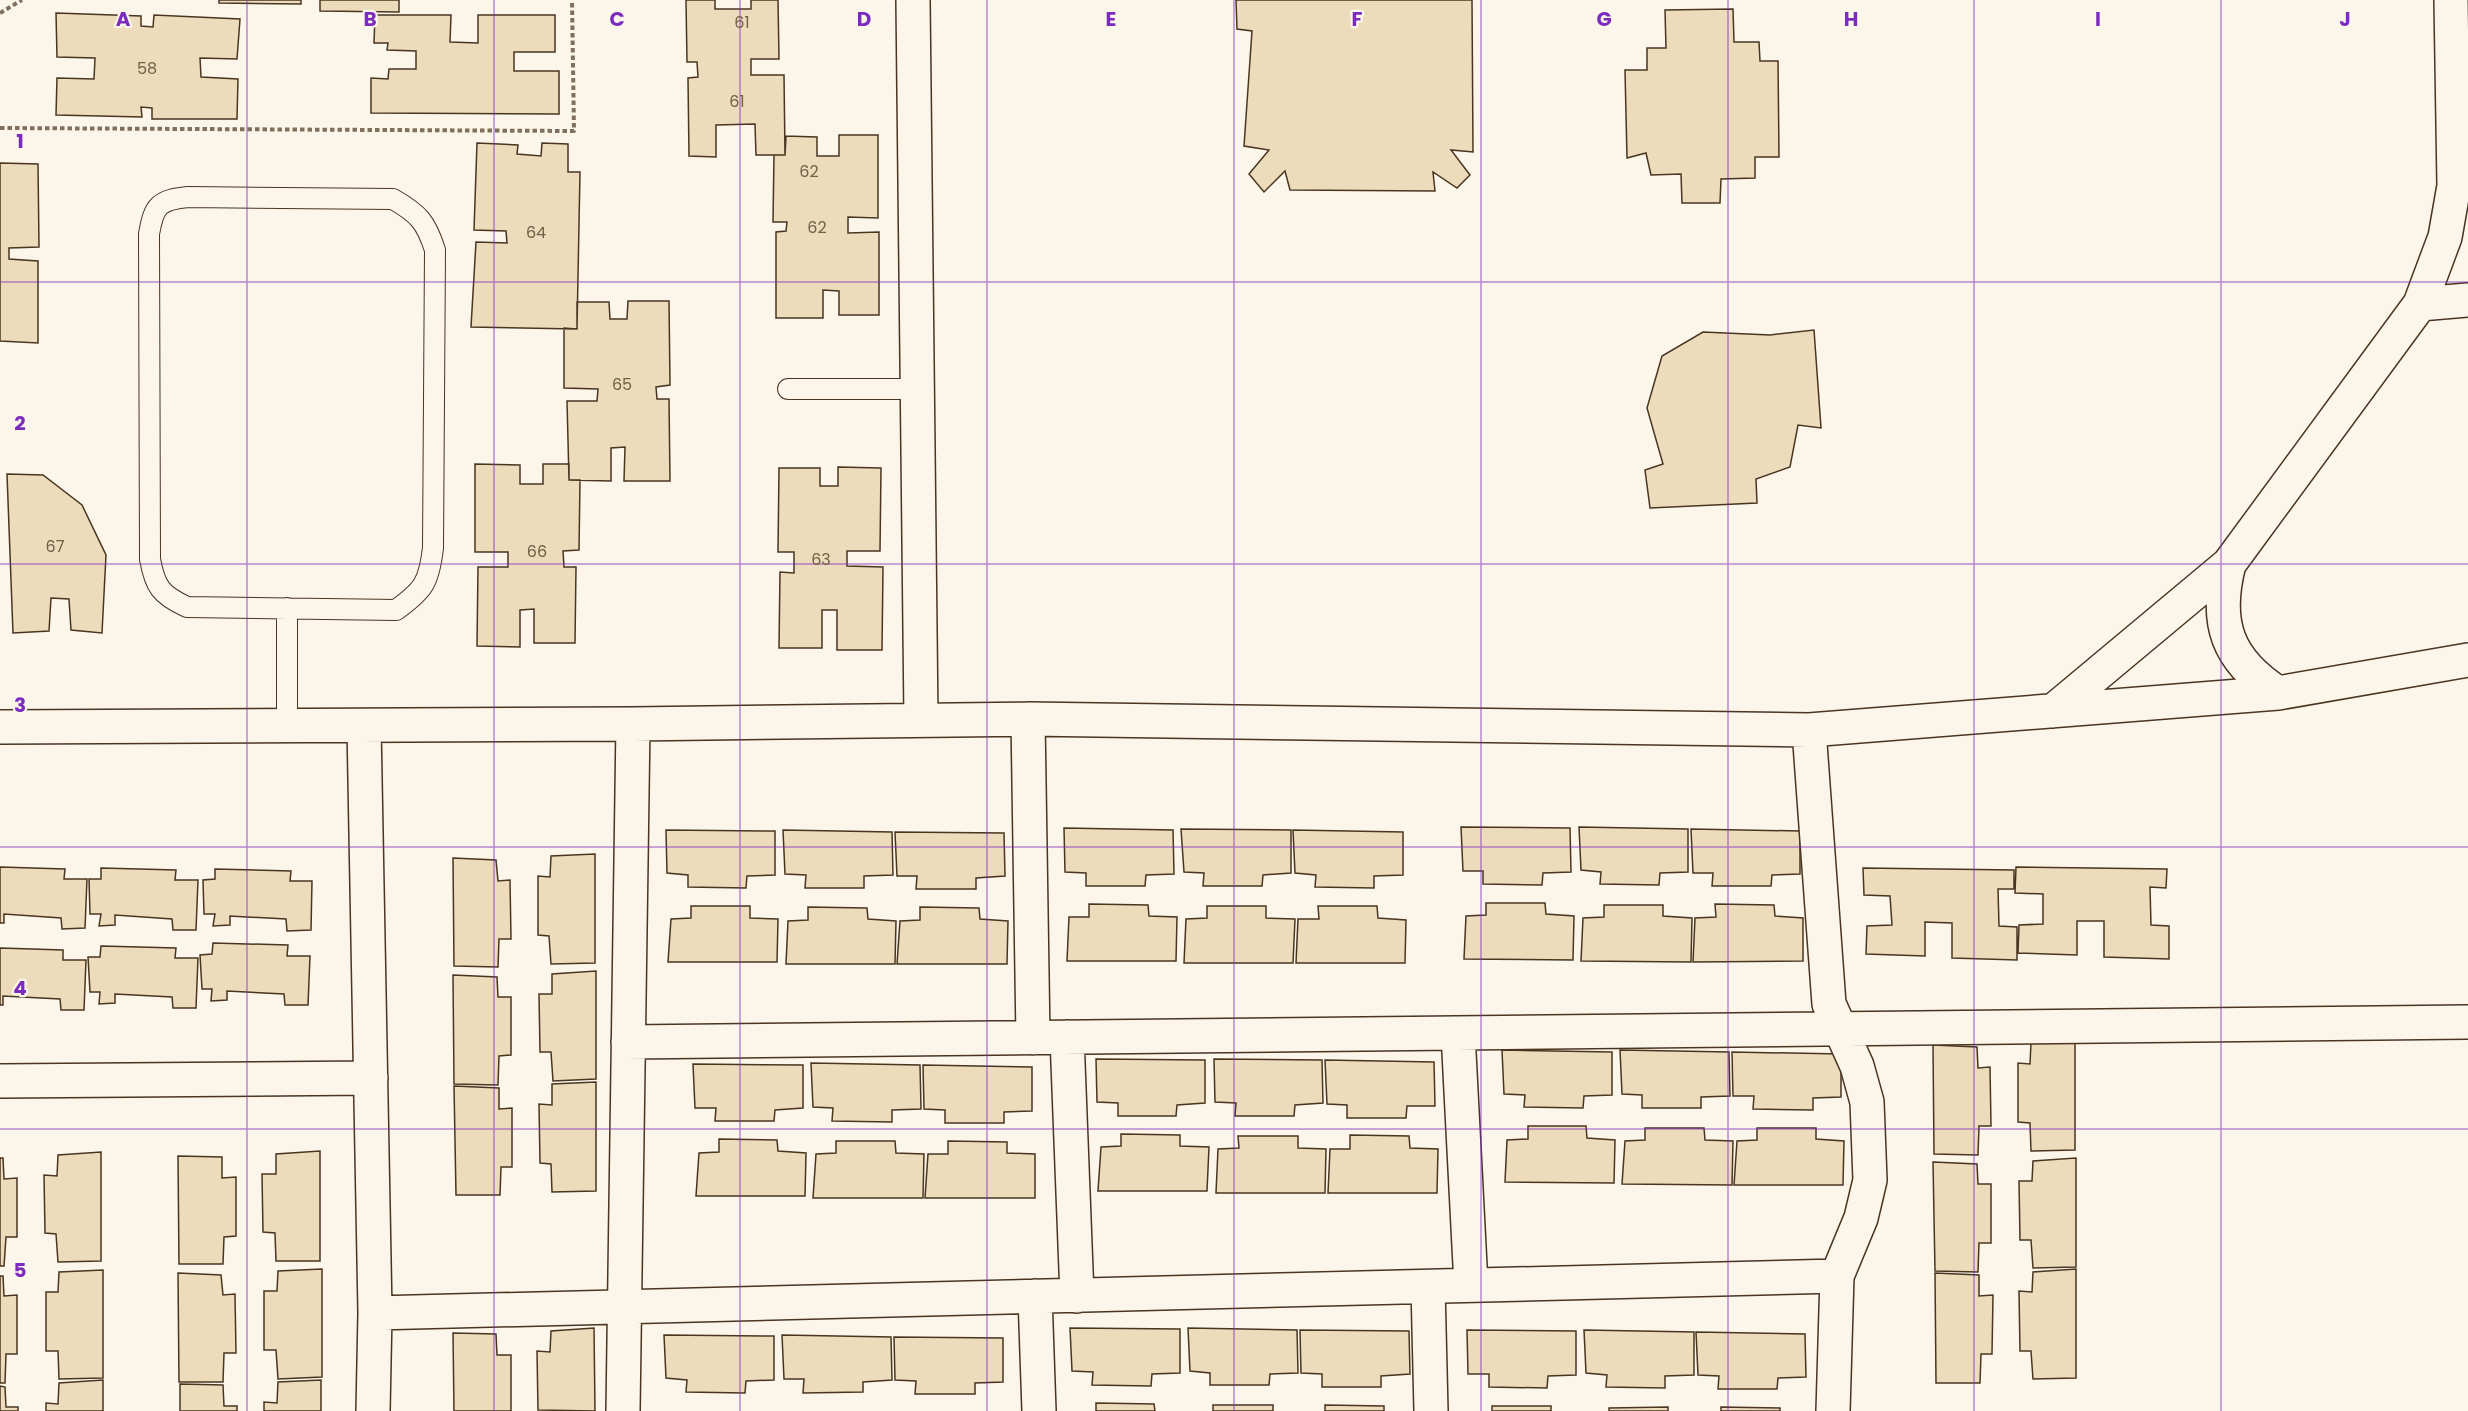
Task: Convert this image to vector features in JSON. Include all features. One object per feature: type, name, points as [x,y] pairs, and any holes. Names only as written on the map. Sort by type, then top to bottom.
[{"type":"street","points":[[913,0],[921,720]]},
{"type":"street","points":[[2053,711],[2229,564],[2420,304],[2445,237],[2454,186],[2451,0]]},
{"type":"street","points":[[2420,304],[2468,300]]},
{"type":"street","points":[[2229,564],[2222,590],[2222,616],[2230,642],[2243,665],[2259,681],[2278,693]]},
{"type":"street","points":[[0,727],[633,724],[1028,719],[1809,730],[2278,693],[2468,660]]},
{"type":"street","points":[[1028,719],[1032,1038]]},
{"type":"street","points":[[623,1411],[633,724]]},
{"type":"street","points":[[364,726],[375,1313],[373,1411]]},
{"type":"street","points":[[1809,730],[1829,1004],[1857,1066],[1867,1102],[1869,1180],[1861,1218],[1837,1276],[1833,1411]]},
{"type":"street","points":[[628,1042],[2468,1022]]},
{"type":"street","points":[[1458,1033],[1471,1286]]},
{"type":"street","points":[[1067,1037],[1077,1296]]},
{"type":"street","points":[[0,1081],[370,1078]]},
{"type":"street","points":[[375,1313],[1837,1276]]},
{"type":"street","points":[[1428,1287],[1431,1411]]},
{"type":"street","points":[[1035,1296],[1038,1411]]},
{"type":"lane","points":[[188,197],[393,199],[414,211],[428,228],[435,250],[433,548],[430,573],[417,595],[396,610],[287,608],[187,607],[167,598],[154,581],[150,560],[149,234],[152,213],[167,199],[188,197]]},
{"type":"lane","points":[[788,389],[918,389]]},
{"type":"lane","points":[[287,608],[287,726]]},
{"type":"path","points":[[0,13],[22,0]]},
{"type":"path","points":[[0,128],[574,131],[572,0]]},
{"type":"building","points":[[219,0],[301,0],[301,4],[219,3]]},
{"type":"building","points":[[320,0],[399,0],[399,12],[320,11]]},
{"type":"building","points":[[686,0],[715,0],[715,9],[751,9],[751,0],[778,0],[779,59],[751,59],[751,75],[784,75],[785,155],[756,155],[755,124],[716,125],[716,157],[689,156],[688,78],[698,77],[697,62],[687,62]]},
{"type":"building","points":[[1236,0],[1472,0],[1473,152],[1451,150],[1470,175],[1457,188],[1433,172],[1435,191],[1290,190],[1285,171],[1264,192],[1249,174],[1269,150],[1244,146],[1252,31],[1237,29]]},
{"type":"building","points":[[1733,9],[1734,42],[1759,42],[1760,61],[1778,61],[1779,157],[1755,157],[1755,178],[1721,179],[1720,203],[1682,203],[1681,174],[1651,175],[1646,153],[1627,158],[1625,70],[1647,70],[1647,48],[1666,48],[1665,10]]},
{"type":"building","points":[[56,13],[141,16],[141,26],[153,27],[154,15],[240,19],[237,59],[200,58],[201,77],[238,79],[237,119],[152,119],[152,108],[141,107],[142,117],[56,115],[57,78],[94,79],[95,58],[57,57]]},
{"type":"building","points":[[375,15],[451,15],[450,42],[478,43],[478,15],[555,15],[555,52],[514,52],[514,71],[559,71],[559,114],[371,113],[371,78],[388,79],[389,69],[416,69],[416,51],[387,50],[388,43],[374,43]]},
{"type":"building","points":[[839,135],[878,135],[878,218],[848,217],[848,233],[879,232],[879,315],[839,315],[839,291],[823,290],[823,318],[776,318],[776,232],[786,231],[787,222],[773,222],[774,155],[785,155],[786,136],[817,137],[817,156],[839,156]]},
{"type":"building","points":[[477,143],[518,145],[517,154],[541,156],[542,143],[568,144],[568,172],[580,172],[577,329],[471,327],[476,242],[507,243],[506,231],[474,230]]},
{"type":"building","points":[[0,163],[38,164],[39,247],[9,248],[9,259],[38,261],[38,343],[0,341]]},
{"type":"building","points":[[628,301],[669,301],[670,385],[656,387],[657,399],[669,399],[670,481],[624,481],[625,447],[611,448],[611,481],[569,480],[567,401],[597,401],[598,389],[564,388],[564,328],[577,329],[577,302],[609,302],[610,319],[627,319]]},
{"type":"building","points":[[1814,330],[1821,428],[1798,425],[1790,467],[1756,479],[1757,503],[1650,508],[1645,470],[1663,464],[1647,408],[1662,356],[1703,332],[1770,335]]},
{"type":"building","points":[[475,464],[520,465],[520,484],[543,484],[543,464],[569,464],[569,480],[580,480],[579,550],[563,551],[564,567],[576,567],[575,643],[534,643],[534,609],[520,610],[520,647],[477,646],[478,567],[508,567],[508,552],[475,552]]},
{"type":"building","points":[[838,467],[881,468],[880,551],[847,551],[847,566],[883,567],[882,650],[837,650],[837,610],[822,610],[822,648],[779,648],[780,572],[794,573],[794,552],[778,552],[779,468],[820,468],[820,486],[838,486]]},
{"type":"building","points":[[7,474],[43,475],[82,505],[106,555],[102,633],[71,630],[69,599],[51,598],[49,631],[13,633]]},
{"type":"building","points":[[1461,827],[1570,828],[1571,872],[1543,873],[1542,885],[1483,884],[1483,871],[1463,871]]},
{"type":"building","points":[[1579,827],[1688,829],[1688,872],[1660,873],[1659,885],[1600,884],[1601,872],[1581,870]]},
{"type":"building","points":[[1064,828],[1173,830],[1174,874],[1146,875],[1145,886],[1086,886],[1086,873],[1065,872]]},
{"type":"building","points":[[1181,829],[1291,830],[1291,873],[1263,875],[1262,886],[1203,886],[1204,873],[1184,872]]},
{"type":"building","points":[[1691,829],[1800,831],[1800,874],[1772,875],[1771,886],[1712,886],[1713,873],[1693,873]]},
{"type":"building","points":[[666,830],[775,831],[775,875],[747,876],[746,888],[688,887],[688,875],[667,873]]},
{"type":"building","points":[[783,830],[892,832],[893,875],[864,876],[864,888],[805,888],[806,875],[785,874]]},
{"type":"building","points":[[1293,830],[1403,832],[1403,875],[1374,876],[1374,888],[1315,887],[1316,875],[1295,873]]},
{"type":"building","points":[[895,832],[1004,833],[1005,876],[976,878],[976,889],[916,889],[917,876],[897,876]]},
{"type":"building","points":[[595,854],[595,963],[551,964],[549,936],[538,935],[538,876],[550,877],[551,856]]},
{"type":"building","points":[[453,858],[496,860],[498,881],[510,880],[511,939],[499,939],[498,967],[454,966]]},
{"type":"building","points":[[0,867],[65,869],[64,879],[87,879],[85,928],[62,929],[61,918],[4,914],[4,923],[0,923]]},
{"type":"building","points":[[2016,867],[2167,869],[2166,888],[2150,887],[2151,925],[2169,926],[2169,959],[2104,957],[2104,921],[2077,921],[2077,955],[2018,953],[2019,925],[2043,924],[2043,894],[2015,893]]},
{"type":"building","points":[[101,868],[176,870],[175,880],[198,880],[196,930],[173,930],[172,919],[115,915],[115,925],[99,926],[101,914],[90,914],[89,879],[101,879]]},
{"type":"building","points":[[1863,868],[2014,870],[2014,889],[1998,889],[1999,926],[2017,927],[2017,960],[1952,958],[1952,923],[1925,922],[1925,956],[1866,954],[1867,926],[1892,925],[1890,896],[1864,895]]},
{"type":"building","points":[[215,869],[291,871],[290,881],[312,881],[311,930],[287,931],[286,919],[230,916],[230,925],[213,926],[215,914],[204,914],[203,880],[215,879]]},
{"type":"building","points":[[1486,903],[1545,903],[1546,914],[1574,916],[1573,960],[1464,959],[1466,916],[1486,915]]},
{"type":"building","points":[[1089,904],[1148,905],[1149,916],[1177,917],[1176,961],[1067,961],[1069,917],[1089,917]]},
{"type":"building","points":[[1715,904],[1774,905],[1775,916],[1803,918],[1803,961],[1693,962],[1695,918],[1716,917]]},
{"type":"building","points":[[1604,905],[1663,905],[1663,916],[1692,918],[1691,962],[1581,961],[1583,918],[1604,917]]},
{"type":"building","points":[[691,906],[750,906],[750,918],[778,919],[777,962],[668,962],[671,919],[691,918]]},
{"type":"building","points":[[1207,906],[1266,906],[1266,918],[1295,919],[1293,963],[1184,963],[1186,919],[1207,918]]},
{"type":"building","points":[[1318,906],[1377,906],[1378,918],[1406,920],[1405,963],[1296,963],[1298,919],[1319,919]]},
{"type":"building","points":[[808,907],[867,908],[868,919],[896,921],[895,964],[786,964],[788,921],[808,920]]},
{"type":"building","points":[[920,907],[979,908],[980,919],[1008,921],[1007,964],[897,964],[900,921],[920,920]]},
{"type":"building","points":[[213,943],[288,945],[287,956],[310,956],[308,1005],[285,1005],[284,994],[227,991],[227,1000],[211,1001],[212,989],[202,989],[200,955],[212,954]]},
{"type":"building","points":[[101,946],[176,948],[175,958],[198,958],[196,1008],[173,1008],[172,997],[115,994],[115,1003],[99,1004],[100,992],[90,992],[88,957],[100,957]]},
{"type":"building","points":[[0,948],[63,950],[63,960],[86,960],[84,1010],[61,1010],[60,999],[3,996],[3,1005],[0,1005]]},
{"type":"building","points":[[596,971],[596,1079],[553,1081],[551,1052],[540,1052],[539,994],[552,994],[552,974]]},
{"type":"building","points":[[453,975],[497,977],[498,997],[511,997],[511,1055],[499,1056],[498,1085],[454,1084]]},
{"type":"building","points":[[2075,1041],[2075,1150],[2031,1151],[2030,1123],[2018,1122],[2018,1063],[2030,1064],[2031,1043]]},
{"type":"building","points":[[1933,1045],[1977,1047],[1978,1068],[1990,1067],[1991,1126],[1979,1126],[1978,1155],[1934,1154]]},
{"type":"building","points":[[1502,1050],[1612,1052],[1612,1095],[1584,1096],[1583,1108],[1524,1107],[1525,1095],[1504,1094]]},
{"type":"building","points":[[1620,1050],[1729,1052],[1730,1096],[1701,1097],[1701,1108],[1642,1108],[1642,1095],[1622,1094]]},
{"type":"building","points":[[1732,1052],[1841,1054],[1841,1097],[1813,1098],[1813,1110],[1753,1109],[1754,1096],[1733,1096]]},
{"type":"building","points":[[1096,1059],[1205,1060],[1205,1103],[1177,1105],[1176,1116],[1118,1116],[1118,1103],[1097,1102]]},
{"type":"building","points":[[1214,1059],[1322,1060],[1323,1103],[1295,1105],[1294,1116],[1235,1116],[1236,1103],[1215,1102]]},
{"type":"building","points":[[1325,1060],[1434,1062],[1435,1106],[1407,1106],[1406,1118],[1347,1118],[1347,1105],[1327,1104]]},
{"type":"building","points":[[811,1063],[920,1065],[921,1109],[892,1110],[892,1122],[832,1121],[833,1108],[813,1107]]},
{"type":"building","points":[[693,1064],[803,1065],[803,1108],[775,1110],[774,1121],[715,1121],[716,1108],[695,1108]]},
{"type":"building","points":[[923,1065],[1032,1067],[1032,1111],[1004,1112],[1004,1123],[945,1123],[945,1110],[924,1109]]},
{"type":"building","points":[[596,1082],[596,1191],[552,1192],[551,1164],[540,1163],[539,1104],[552,1105],[552,1084]]},
{"type":"building","points":[[454,1086],[499,1088],[499,1109],[512,1108],[512,1167],[501,1167],[500,1195],[456,1195]]},
{"type":"building","points":[[1528,1126],[1586,1126],[1587,1138],[1615,1140],[1614,1183],[1505,1182],[1507,1140],[1528,1139]]},
{"type":"building","points":[[1645,1128],[1704,1128],[1705,1140],[1733,1141],[1732,1185],[1622,1184],[1625,1141],[1645,1140]]},
{"type":"building","points":[[1757,1128],[1816,1128],[1816,1139],[1844,1141],[1843,1185],[1734,1185],[1737,1141],[1757,1140]]},
{"type":"building","points":[[1121,1134],[1180,1135],[1180,1146],[1209,1147],[1207,1191],[1098,1191],[1101,1147],[1121,1146]]},
{"type":"building","points":[[1350,1135],[1409,1136],[1410,1148],[1438,1149],[1437,1193],[1328,1193],[1330,1149],[1350,1149]]},
{"type":"building","points":[[1238,1136],[1298,1136],[1298,1148],[1326,1149],[1325,1193],[1216,1193],[1218,1149],[1239,1148]]},
{"type":"building","points":[[719,1139],[777,1140],[778,1151],[806,1153],[805,1196],[696,1196],[699,1153],[719,1152]]},
{"type":"building","points":[[836,1141],[895,1141],[896,1153],[924,1154],[923,1198],[813,1198],[816,1154],[836,1153]]},
{"type":"building","points":[[948,1141],[1007,1142],[1007,1153],[1035,1154],[1035,1198],[925,1198],[928,1154],[948,1154]]},
{"type":"building","points":[[320,1151],[320,1261],[276,1261],[275,1233],[263,1232],[262,1174],[276,1174],[276,1154]]},
{"type":"building","points":[[101,1152],[101,1261],[58,1262],[56,1234],[45,1233],[44,1175],[57,1176],[58,1155]]},
{"type":"building","points":[[178,1156],[222,1157],[222,1178],[236,1177],[236,1236],[224,1237],[223,1264],[179,1264]]},
{"type":"building","points":[[0,1158],[3,1158],[4,1179],[17,1178],[17,1237],[6,1237],[4,1266],[0,1266]]},
{"type":"building","points":[[2076,1158],[2076,1267],[2033,1268],[2031,1240],[2020,1240],[2019,1181],[2032,1181],[2033,1161]]},
{"type":"building","points":[[1933,1162],[1977,1164],[1978,1184],[1991,1184],[1991,1243],[1979,1243],[1978,1272],[1935,1271]]},
{"type":"building","points":[[322,1269],[322,1377],[278,1379],[276,1350],[264,1350],[264,1291],[277,1291],[278,1271]]},
{"type":"building","points":[[2076,1269],[2076,1378],[2033,1379],[2031,1351],[2020,1351],[2019,1291],[2032,1292],[2033,1272]]},
{"type":"building","points":[[103,1270],[103,1378],[59,1379],[58,1351],[46,1351],[46,1292],[58,1292],[59,1272]]},
{"type":"building","points":[[178,1273],[221,1275],[223,1295],[235,1294],[236,1353],[224,1353],[223,1382],[179,1382]]},
{"type":"building","points":[[1935,1273],[1979,1275],[1979,1296],[1993,1295],[1992,1354],[1981,1354],[1980,1383],[1936,1383]]},
{"type":"building","points":[[0,1276],[3,1276],[4,1296],[17,1295],[17,1354],[6,1354],[5,1383],[0,1383]]},
{"type":"building","points":[[594,1328],[595,1411],[538,1410],[537,1351],[550,1352],[551,1331]]},
{"type":"building","points":[[1070,1328],[1180,1329],[1180,1373],[1152,1374],[1151,1386],[1092,1385],[1093,1372],[1072,1371]]},
{"type":"building","points":[[1188,1328],[1297,1330],[1298,1373],[1270,1374],[1269,1385],[1210,1385],[1210,1373],[1190,1371]]},
{"type":"building","points":[[1300,1330],[1409,1331],[1410,1374],[1381,1376],[1381,1387],[1322,1387],[1322,1374],[1301,1373]]},
{"type":"building","points":[[1467,1330],[1576,1331],[1576,1375],[1548,1376],[1547,1388],[1489,1387],[1489,1374],[1468,1374]]},
{"type":"building","points":[[1584,1330],[1694,1332],[1694,1375],[1665,1376],[1665,1388],[1606,1387],[1607,1375],[1586,1373]]},
{"type":"building","points":[[1696,1332],[1805,1334],[1806,1377],[1778,1378],[1777,1389],[1718,1389],[1719,1376],[1698,1375]]},
{"type":"building","points":[[453,1333],[496,1334],[497,1355],[511,1355],[511,1411],[454,1411]]},
{"type":"building","points":[[664,1335],[774,1336],[774,1380],[746,1381],[745,1393],[686,1392],[687,1380],[666,1378]]},
{"type":"building","points":[[782,1335],[891,1337],[892,1380],[863,1382],[863,1392],[803,1393],[804,1379],[784,1379]]},
{"type":"building","points":[[894,1337],[1003,1338],[1003,1382],[975,1383],[975,1394],[915,1394],[916,1381],[895,1380]]},
{"type":"building","points":[[103,1380],[103,1411],[46,1411],[46,1403],[58,1404],[59,1383]]},
{"type":"building","points":[[321,1380],[321,1411],[264,1411],[264,1402],[277,1403],[278,1382]]},
{"type":"building","points":[[180,1384],[223,1385],[224,1406],[237,1406],[237,1411],[180,1411]]},
{"type":"building","points":[[0,1386],[5,1387],[6,1407],[18,1407],[18,1411],[0,1411]]},
{"type":"building","points":[[1096,1403],[1154,1404],[1155,1411],[1096,1411]]},
{"type":"building","points":[[1213,1405],[1273,1405],[1273,1411],[1213,1411]]},
{"type":"building","points":[[1325,1405],[1384,1406],[1384,1411],[1325,1411]]},
{"type":"building","points":[[1492,1406],[1551,1406],[1551,1411],[1492,1411]]},
{"type":"building","points":[[1668,1407],[1668,1411],[1609,1411],[1609,1408]]},
{"type":"building","points":[[1721,1407],[1780,1408],[1780,1411],[1721,1411]]}]
